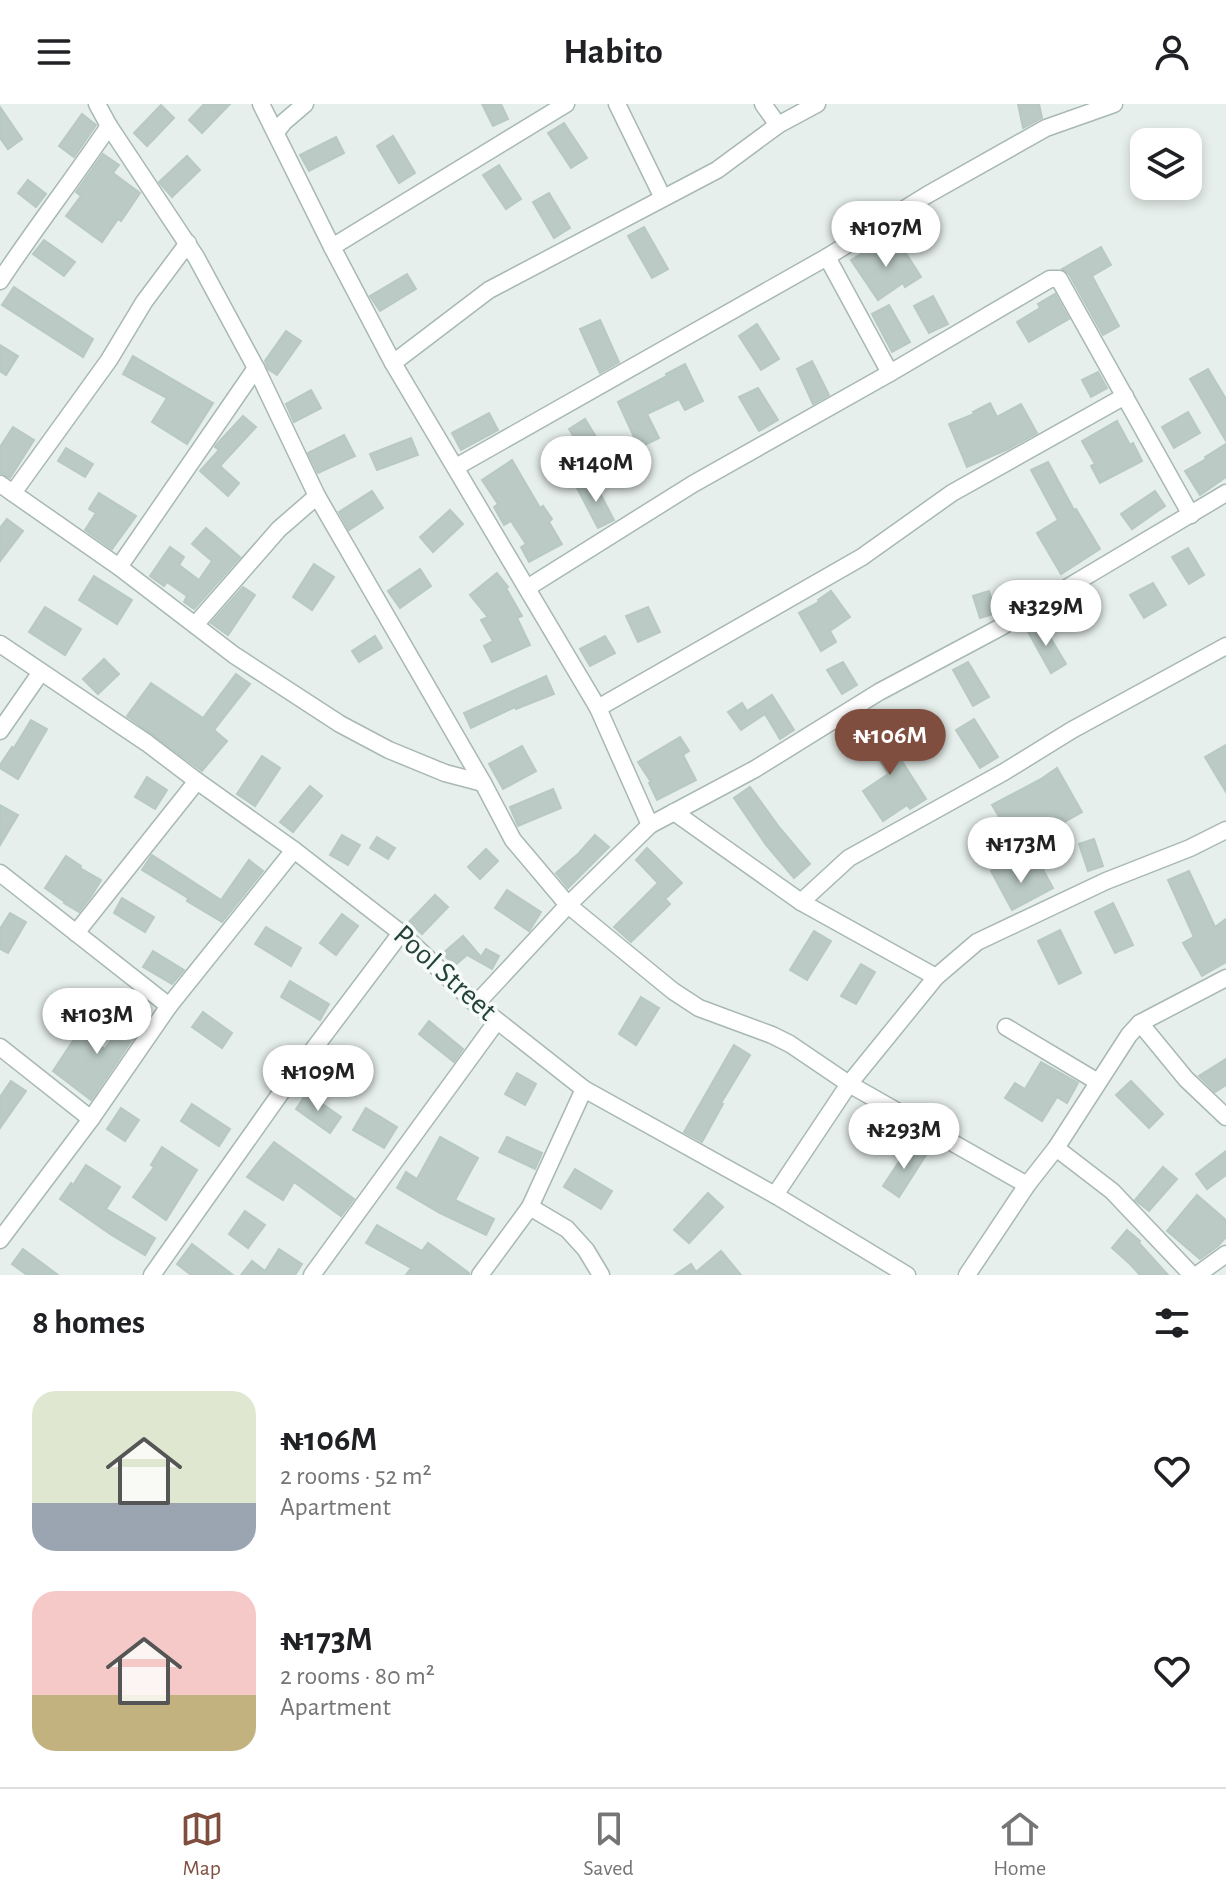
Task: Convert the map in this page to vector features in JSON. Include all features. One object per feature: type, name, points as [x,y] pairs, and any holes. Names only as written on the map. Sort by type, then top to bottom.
[{"type":"street","points":[[97,104],[188,243],[256,368],[317,496],[513,840],[568,905],[673,991],[699,1008],[790,1044],[849,1084],[1027,1185]]},
{"type":"street","points":[[261,104],[393,363],[598,708],[650,825]]},
{"type":"street","points":[[276,132],[305,104]]},
{"type":"street","points":[[332,247],[566,104]]},
{"type":"street","points":[[617,104],[663,198]]},
{"type":"street","points":[[763,104],[778,125]]},
{"type":"street","points":[[393,363],[489,290],[717,170],[778,125],[817,104]]},
{"type":"street","points":[[456,467],[827,257],[927,195],[1046,128],[1114,104]]},
{"type":"street","points":[[0,281],[109,126]]},
{"type":"street","points":[[188,243],[144,302],[109,360],[6,489],[119,567],[234,655],[352,730],[389,750],[445,773],[483,783]]},
{"type":"street","points":[[827,257],[890,373]]},
{"type":"street","points":[[527,588],[693,484],[1055,278],[1059,279],[1191,515]]},
{"type":"street","points":[[119,567],[256,368]]},
{"type":"street","points":[[598,708],[862,557],[952,493],[1125,396]]},
{"type":"street","points":[[476,1004],[568,905],[650,825],[755,769],[879,692],[1001,627],[1226,493]]},
{"type":"street","points":[[195,625],[279,529],[317,496]]},
{"type":"street","name":"Pool Street","points":[[0,644],[147,743],[294,850],[401,933],[476,1004],[584,1089],[775,1195],[907,1275]]},
{"type":"street","points":[[801,902],[849,858],[1226,646]]},
{"type":"street","points":[[0,731],[41,672]]},
{"type":"street","points":[[76,933],[197,781]]},
{"type":"street","points":[[674,812],[801,902],[936,977]]},
{"type":"street","points":[[775,1195],[849,1084],[936,977],[977,942],[1106,881],[1190,848],[1226,830]]},
{"type":"street","points":[[0,1240],[6,1221],[91,1119],[169,1006],[294,850]]},
{"type":"street","points":[[0,873],[169,1006]]},
{"type":"street","points":[[152,1275],[285,1087],[401,933]]},
{"type":"street","points":[[967,1275],[1027,1185],[1056,1148],[1129,1035],[1140,1023],[1226,978]]},
{"type":"street","points":[[312,1275],[497,1021]]},
{"type":"street","points":[[1140,1023],[1186,1079],[1226,1117]]},
{"type":"street","points":[[1006,1027],[1098,1082]]},
{"type":"street","points":[[0,1047],[91,1119]]},
{"type":"street","points":[[480,1275],[530,1207],[584,1089]]},
{"type":"street","points":[[1056,1148],[1112,1191],[1195,1275],[1226,1254]]},
{"type":"street","points":[[530,1207],[567,1229],[586,1250],[601,1275]]},
{"type":"building","points":[[204,104],[230,104],[202,133],[189,120]]},
{"type":"building","points":[[482,104],[501,104],[508,119],[493,126]]},
{"type":"building","points":[[1018,104],[1039,104],[1042,118],[1023,128]]},
{"type":"building","points":[[161,105],[174,118],[147,146],[134,133]]},
{"type":"building","points":[[0,107],[22,139],[8,149],[0,138]]},
{"type":"building","points":[[82,114],[96,125],[74,157],[59,146]]},
{"type":"building","points":[[564,123],[587,158],[571,168],[548,133]]},
{"type":"building","points":[[393,136],[415,173],[399,183],[377,146]]},
{"type":"building","points":[[336,137],[344,153],[309,171],[300,155]]},
{"type":"building","points":[[103,154],[119,165],[113,173],[140,193],[102,242],[66,216],[81,196],[76,192]]},
{"type":"building","points":[[187,156],[200,170],[172,197],[159,182]]},
{"type":"building","points":[[499,165],[521,199],[506,209],[483,175]]},
{"type":"building","points":[[28,180],[46,194],[36,207],[18,193]]},
{"type":"building","points":[[549,193],[570,228],[554,238],[533,202]]},
{"type":"building","points":[[644,227],[668,269],[652,278],[628,236]]},
{"type":"building","points":[[897,239],[921,277],[905,287],[903,283],[878,300],[851,260],[868,250],[872,255]]},
{"type":"building","points":[[44,240],[75,262],[64,276],[33,254]]},
{"type":"building","points":[[1101,247],[1111,265],[1092,276],[1119,326],[1103,335],[1069,274],[1062,269]]},
{"type":"building","points":[[407,274],[416,289],[380,311],[370,296]]},
{"type":"building","points":[[14,287],[93,339],[83,357],[2,305]]},
{"type":"building","points":[[1055,294],[1069,319],[1029,342],[1017,322]]},
{"type":"building","points":[[933,296],[948,324],[929,333],[914,306]]},
{"type":"building","points":[[889,305],[910,342],[892,352],[872,314]]},
{"type":"building","points":[[600,320],[619,362],[600,373],[580,329]]},
{"type":"building","points":[[757,324],[779,359],[761,370],[739,336]]},
{"type":"building","points":[[286,331],[301,341],[277,375],[268,369],[265,361]]},
{"type":"building","points":[[0,345],[18,356],[6,375],[0,371]]},
{"type":"building","points":[[133,356],[213,403],[187,444],[152,422],[167,398],[123,374]]},
{"type":"building","points":[[812,361],[829,395],[813,404],[797,369]]},
{"type":"building","points":[[685,364],[703,401],[685,410],[679,399],[647,414],[659,438],[639,448],[618,402]]},
{"type":"building","points":[[1208,369],[1226,399],[1226,441],[1190,379]]},
{"type":"building","points":[[1098,372],[1107,388],[1091,397],[1082,380]]},
{"type":"building","points":[[758,388],[778,420],[759,431],[739,397]]},
{"type":"building","points":[[311,390],[321,408],[294,422],[286,404]]},
{"type":"building","points":[[990,403],[997,417],[1021,404],[1037,433],[967,467],[949,424],[974,414]]},
{"type":"building","points":[[1188,412],[1200,433],[1174,448],[1162,427]]},
{"type":"building","points":[[489,413],[498,430],[461,450],[452,433]]},
{"type":"building","points":[[243,416],[256,427],[220,466],[239,483],[228,496],[200,471],[219,450],[216,445]]},
{"type":"building","points":[[585,419],[611,461],[595,471],[569,429]]},
{"type":"building","points":[[1117,421],[1142,461],[1100,483],[1091,466],[1095,464],[1082,441]]},
{"type":"building","points":[[13,427],[34,440],[10,478],[0,473],[0,447]]},
{"type":"building","points":[[344,435],[355,456],[318,473],[308,453]]},
{"type":"building","points":[[411,438],[418,455],[377,470],[370,454]]},
{"type":"building","points":[[1226,444],[1226,477],[1200,495],[1185,471]]},
{"type":"building","points":[[66,448],[93,464],[85,477],[58,461]]},
{"type":"building","points":[[512,460],[540,508],[543,506],[552,519],[549,522],[562,544],[529,562],[521,547],[526,544],[511,521],[504,525],[494,507],[498,504],[482,480]]},
{"type":"building","points":[[1048,462],[1100,549],[1061,574],[1037,533],[1058,520],[1031,470]]},
{"type":"building","points":[[593,480],[614,520],[598,528],[577,488]]},
{"type":"building","points":[[372,491],[383,508],[349,530],[339,512]]},
{"type":"building","points":[[1155,491],[1165,506],[1132,529],[1121,514]]},
{"type":"building","points":[[99,493],[136,516],[112,549],[85,530],[96,513],[89,509]]},
{"type":"building","points":[[450,510],[463,524],[433,552],[420,537]]},
{"type":"building","points":[[7,519],[23,531],[0,561],[0,528]]},
{"type":"building","points":[[206,528],[240,557],[194,609],[184,602],[187,596],[167,582],[164,586],[150,576],[170,547],[184,557],[179,565],[199,580],[212,561],[192,544]]},
{"type":"building","points":[[1188,548],[1204,575],[1189,584],[1172,557]]},
{"type":"building","points":[[314,564],[334,577],[312,610],[293,597]]},
{"type":"building","points":[[420,569],[431,586],[400,608],[388,591]]},
{"type":"building","points":[[497,573],[508,587],[522,616],[517,618],[530,645],[492,662],[484,646],[493,641],[481,620],[488,617],[470,595]]},
{"type":"building","points":[[94,576],[132,600],[117,624],[79,600]]},
{"type":"building","points":[[1153,583],[1166,605],[1144,618],[1130,595]]},
{"type":"building","points":[[243,587],[255,595],[228,635],[211,623]]},
{"type":"building","points":[[831,591],[850,617],[830,631],[836,642],[821,651],[799,613]]},
{"type":"building","points":[[989,591],[996,613],[980,618],[973,596]]},
{"type":"building","points":[[45,607],[81,629],[65,655],[29,632]]},
{"type":"building","points":[[648,607],[660,632],[638,642],[626,616]]},
{"type":"building","points":[[1041,622],[1066,664],[1051,673],[1027,630]]},
{"type":"building","points":[[375,636],[382,648],[359,662],[352,651]]},
{"type":"building","points":[[605,636],[615,653],[590,666],[580,649]]},
{"type":"building","points":[[104,659],[119,674],[98,694],[83,679]]},
{"type":"building","points":[[843,662],[857,685],[842,694],[827,670]]},
{"type":"building","points":[[968,662],[989,697],[973,706],[953,670]]},
{"type":"building","points":[[236,674],[250,684],[214,730],[227,741],[202,771],[127,716],[151,683],[203,718]]},
{"type":"building","points":[[546,676],[554,694],[515,707],[471,728],[464,713]]},
{"type":"building","points":[[772,695],[794,730],[780,739],[765,714],[741,730],[728,712],[742,703],[747,711]]},
{"type":"building","points":[[875,719],[926,799],[910,809],[907,805],[883,821],[863,791],[888,774],[860,728]]},
{"type":"building","points":[[974,719],[998,757],[980,768],[956,730]]},
{"type":"building","points":[[31,720],[47,729],[18,779],[0,765]]},
{"type":"building","points":[[680,737],[689,751],[683,755],[696,780],[657,800],[651,782],[638,762]]},
{"type":"building","points":[[1226,745],[1226,792],[1205,757]]},
{"type":"building","points":[[522,746],[536,771],[503,789],[489,764]]},
{"type":"building","points":[[262,756],[280,768],[255,806],[237,794]]},
{"type":"building","points":[[1057,768],[1082,812],[1039,836],[1036,831],[1015,843],[992,805]]},
{"type":"building","points":[[147,777],[167,790],[155,809],[135,797]]},
{"type":"building","points":[[310,786],[322,796],[293,832],[280,822]]},
{"type":"building","points":[[750,787],[810,864],[794,878],[766,845],[734,798]]},
{"type":"building","points":[[553,789],[561,808],[518,826],[510,807]]},
{"type":"building","points":[[0,805],[18,815],[0,845]]},
{"type":"building","points":[[342,835],[360,845],[348,865],[330,855]]},
{"type":"building","points":[[595,835],[609,847],[568,888],[556,873]]},
{"type":"building","points":[[377,837],[395,848],[388,859],[370,848]]},
{"type":"building","points":[[1094,839],[1103,866],[1088,871],[1079,844]]},
{"type":"building","points":[[647,848],[682,883],[665,899],[670,904],[631,942],[614,927],[658,883],[636,860]]},
{"type":"building","points":[[486,849],[498,861],[480,879],[468,867]]},
{"type":"building","points":[[152,855],[221,900],[249,860],[263,871],[222,922],[142,870]]},
{"type":"building","points":[[66,856],[101,880],[79,912],[45,888]]},
{"type":"building","points":[[1008,862],[1017,878],[1041,866],[1053,888],[1012,910],[991,871]]},
{"type":"building","points":[[1189,871],[1215,927],[1226,919],[1226,962],[1202,976],[1183,943],[1194,937],[1168,880]]},
{"type":"building","points":[[507,890],[541,912],[529,931],[495,908]]},
{"type":"building","points":[[435,895],[448,907],[422,934],[409,922]]},
{"type":"building","points":[[122,898],[154,917],[145,932],[114,913]]},
{"type":"building","points":[[1113,903],[1133,945],[1115,953],[1095,912]]},
{"type":"building","points":[[10,913],[26,922],[8,953],[0,949],[0,929]]},
{"type":"building","points":[[342,914],[358,926],[336,955],[320,943]]},
{"type":"building","points":[[266,927],[301,948],[291,966],[255,944]]},
{"type":"building","points":[[1060,930],[1081,973],[1059,984],[1038,941]]},
{"type":"building","points":[[814,931],[831,941],[807,980],[790,970]]},
{"type":"building","points":[[463,936],[481,957],[486,949],[499,956],[492,969],[467,955],[454,966],[443,953]]},
{"type":"building","points":[[153,951],[184,970],[172,984],[143,967]]},
{"type":"building","points":[[861,964],[875,972],[856,1004],[841,996]]},
{"type":"building","points":[[290,981],[329,1004],[320,1020],[281,997]]},
{"type":"building","points":[[641,997],[659,1008],[636,1045],[619,1034]]},
{"type":"building","points":[[135,1006],[149,1015],[91,1100],[53,1071],[79,1032],[105,1049]]},
{"type":"building","points":[[203,1012],[232,1033],[222,1048],[192,1027]]},
{"type":"building","points":[[429,1021],[463,1049],[454,1062],[419,1034]]},
{"type":"building","points":[[734,1045],[750,1055],[702,1142],[684,1132]]},
{"type":"building","points":[[1226,1059],[1226,1085],[1215,1092],[1199,1076]]},
{"type":"building","points":[[1041,1062],[1078,1083],[1067,1103],[1057,1097],[1042,1121],[1005,1098],[1015,1083],[1025,1089]]},
{"type":"building","points":[[517,1073],[536,1084],[525,1105],[505,1094]]},
{"type":"building","points":[[11,1081],[26,1091],[0,1128],[0,1097]]},
{"type":"building","points":[[1131,1081],[1163,1114],[1149,1128],[1116,1095]]},
{"type":"building","points":[[307,1093],[341,1117],[330,1133],[296,1109]]},
{"type":"building","points":[[192,1104],[230,1129],[219,1146],[181,1121]]},
{"type":"building","points":[[121,1108],[139,1120],[125,1141],[107,1129]]},
{"type":"building","points":[[366,1108],[397,1127],[384,1148],[353,1130]]},
{"type":"building","points":[[440,1137],[478,1158],[455,1200],[494,1219],[486,1235],[397,1188],[406,1172],[417,1179]]},
{"type":"building","points":[[507,1137],[542,1153],[535,1169],[499,1152]]},
{"type":"building","points":[[274,1142],[354,1199],[341,1216],[294,1182],[283,1200],[247,1177]]},
{"type":"building","points":[[910,1145],[926,1155],[899,1197],[883,1186]]},
{"type":"building","points":[[162,1147],[197,1170],[166,1220],[133,1197],[154,1167],[151,1165]]},
{"type":"building","points":[[1226,1151],[1226,1175],[1207,1189],[1196,1174]]},
{"type":"building","points":[[86,1165],[120,1187],[106,1209],[155,1238],[145,1255],[60,1199]]},
{"type":"building","points":[[1163,1167],[1177,1179],[1149,1211],[1135,1200]]},
{"type":"building","points":[[575,1169],[612,1191],[601,1209],[564,1187]]},
{"type":"building","points":[[708,1193],[723,1207],[689,1243],[674,1230]]},
{"type":"building","points":[[1197,1195],[1226,1220],[1226,1237],[1200,1259],[1167,1231]]},
{"type":"building","points":[[245,1211],[265,1225],[248,1248],[229,1234]]},
{"type":"building","points":[[377,1225],[422,1251],[428,1243],[469,1275],[406,1275],[411,1268],[366,1243]]},
{"type":"building","points":[[1127,1230],[1168,1275],[1140,1275],[1112,1248]]},
{"type":"building","points":[[192,1244],[233,1275],[191,1275],[177,1264]]},
{"type":"building","points":[[23,1249],[58,1275],[27,1275],[12,1264]]},
{"type":"building","points":[[279,1249],[302,1264],[295,1275],[241,1275],[252,1261],[265,1271]]},
{"type":"building","points":[[721,1251],[741,1275],[675,1275],[691,1264],[696,1272]]}]
